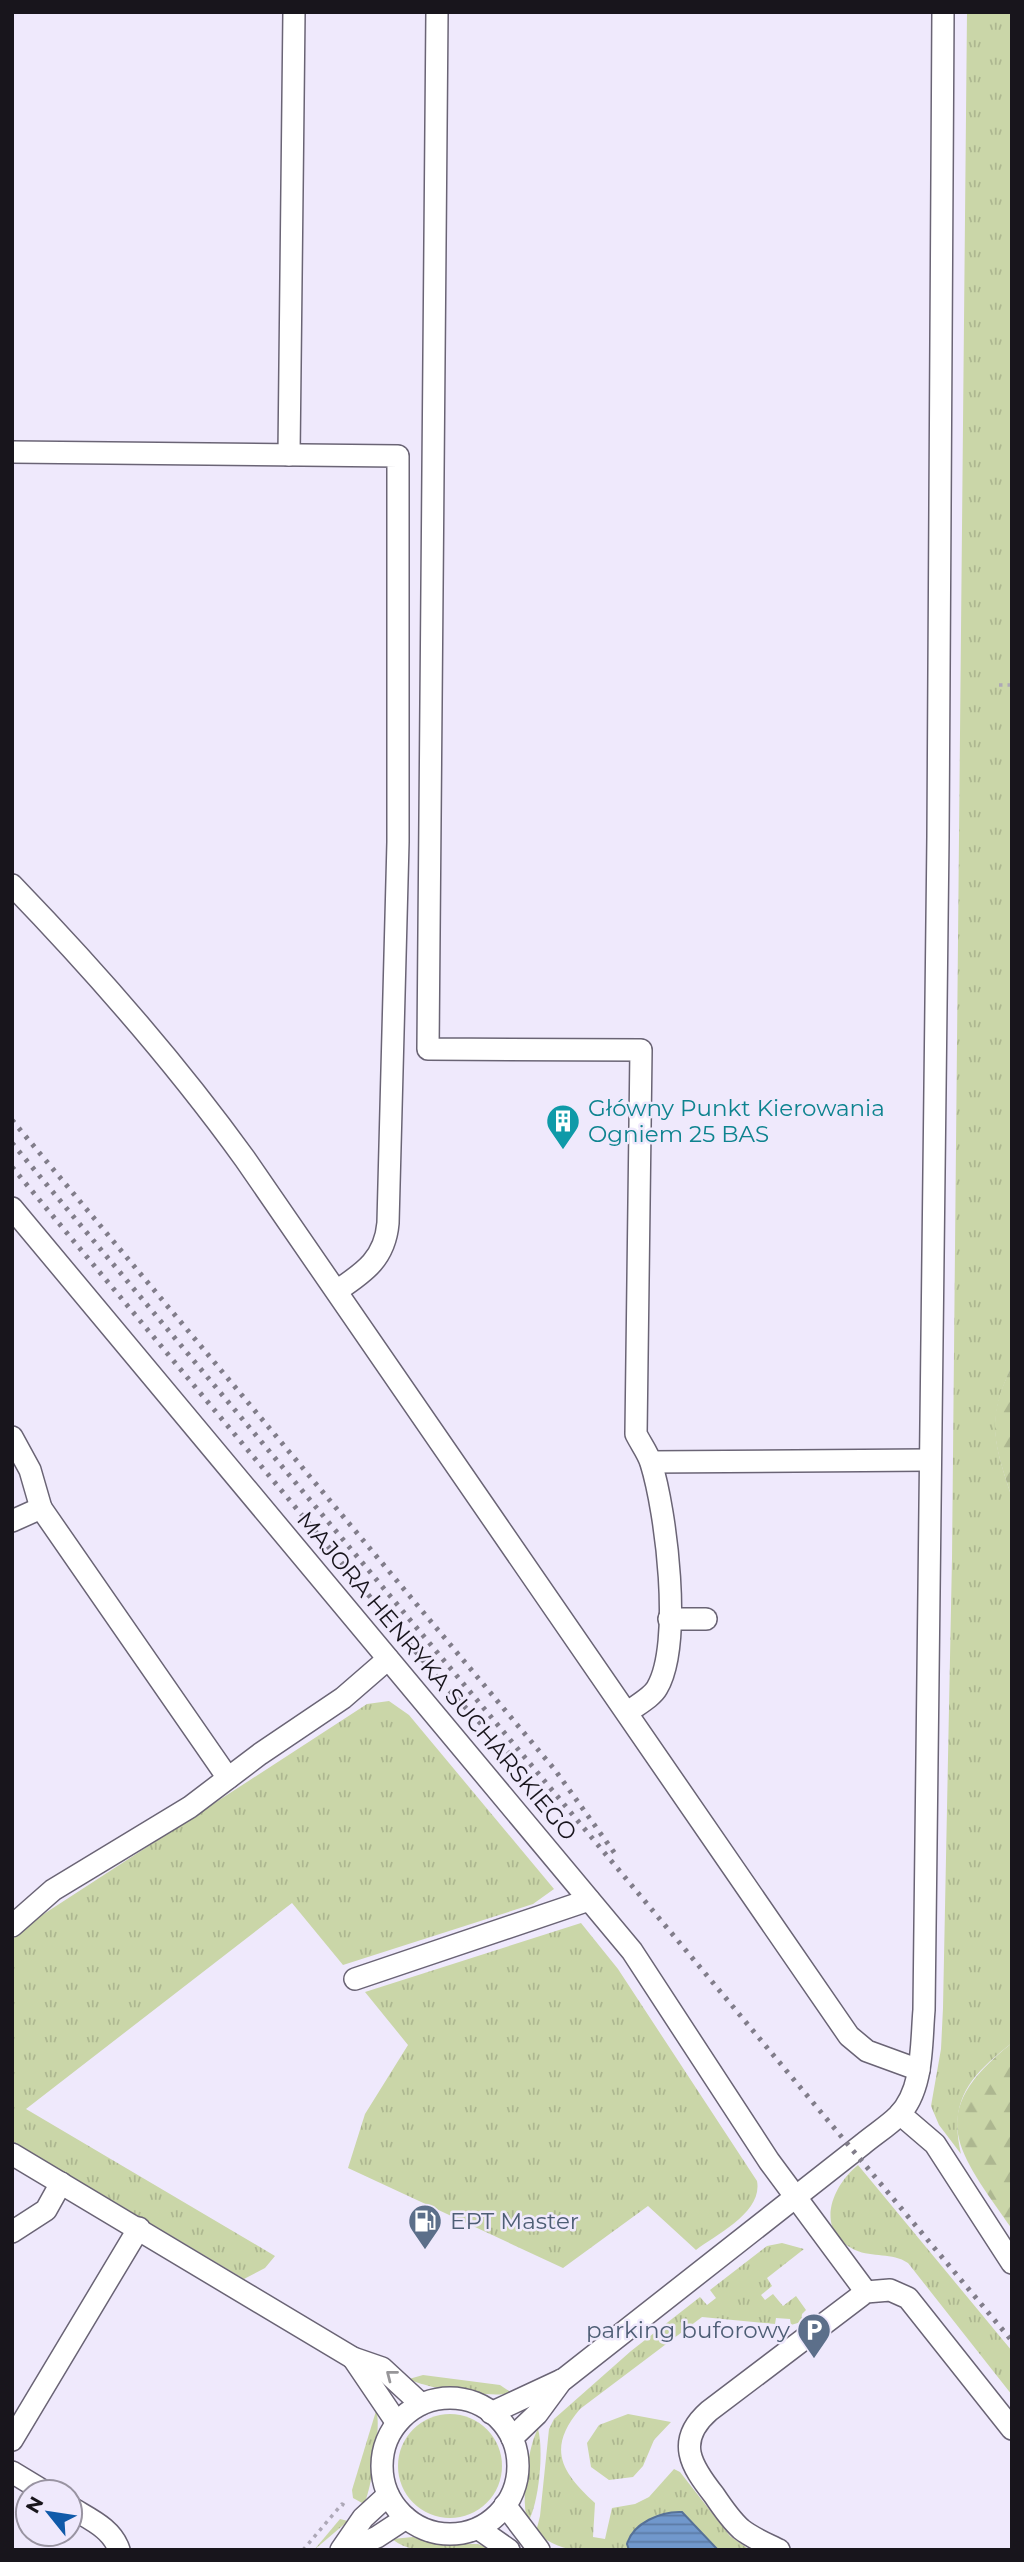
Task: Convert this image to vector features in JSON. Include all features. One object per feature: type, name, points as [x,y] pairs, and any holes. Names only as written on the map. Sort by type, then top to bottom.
[{"type":"street","points":[[289,454],[294,12]]},
{"type":"street","points":[[438,12],[429,1049],[642,1050],[636,1434],[651,1462],[669,1555],[669,1619],[667,1661],[657,1690],[628,1712]]},
{"type":"street","points":[[491,2413],[564,2379],[900,2114],[913,2092],[919,2070],[923,2010],[943,12]]},
{"type":"street","points":[[12,452],[398,456],[398,842],[388,1223],[386,1241],[379,1256],[366,1271],[338,1290]]},
{"type":"street","points":[[12,885],[55,930],[203,1101],[338,1290],[849,2036],[867,2051],[919,2070]]},
{"type":"street","name":"MAJORA HENRYKA SUCHARSKIEGO","points":[[12,1208],[632,1951],[795,2198],[866,2292]]},
{"type":"street","points":[[12,1437],[30,1470],[41,1508],[228,1778]]},
{"type":"street","points":[[651,1462],[929,1460]]},
{"type":"street","points":[[12,1521],[41,1508]]},
{"type":"street","points":[[669,1619],[706,1619]]},
{"type":"street","points":[[12,1926],[53,1890],[190,1807],[343,1698],[388,1659]]},
{"type":"street","points":[[355,1979],[589,1900]]},
{"type":"street","points":[[900,2114],[935,2144],[1012,2263]]},
{"type":"street","points":[[12,2154],[353,2358],[382,2368],[421,2404]]},
{"type":"street","points":[[12,2232],[46,2210],[61,2183]]},
{"type":"street","points":[[12,2440],[139,2228]]},
{"type":"street","points":[[779,2550],[742,2529],[727,2513],[694,2469],[689,2453],[690,2439],[696,2424],[709,2411],[866,2292],[890,2290],[916,2305],[1012,2429]]},
{"type":"street","points":[[353,2358],[397,2423]]},
{"type":"street","points":[[512,2438],[537,2414],[564,2379]]},
{"type":"street","points":[[439,2399],[458,2399],[477,2404],[491,2413],[512,2438],[517,2474],[505,2505],[478,2529],[436,2532],[406,2518],[388,2495],[382,2476],[382,2458],[387,2439],[397,2423],[421,2404],[439,2399]]},
{"type":"street","points":[[341,2550],[363,2518],[388,2495]]},
{"type":"street","points":[[505,2505],[539,2550]]},
{"type":"street","points":[[84,2516],[115,2538],[119,2550]]},
{"type":"street","points":[[348,2550],[377,2537],[406,2518]]},
{"type":"street","points":[[478,2529],[509,2550]]},
{"type":"path","points":[[999,685],[1012,685]]},
{"type":"path","points":[[303,2550],[342,2504],[350,2508]]},
{"type":"green space","points":[[967,12],[1012,12],[1012,1366],[999,1402],[996,1432],[997,1446],[1012,1498],[1012,2043],[985,2066],[966,2090],[958,2118],[961,2154],[939,2125],[931,2106],[941,2049],[943,2008],[952,1558]]},
{"type":"green space","points":[[1012,1366],[1012,1498],[997,1446],[995,1417],[998,1401]]},
{"type":"green space","points":[[389,1701],[409,1715],[554,1889],[533,1904],[343,1965],[292,1903],[26,2109],[275,2256],[265,2268],[244,2279],[12,2141],[12,1940],[33,1921],[367,1704]]},
{"type":"green space","points":[[581,1923],[618,1969],[757,2181],[757,2192],[746,2212],[696,2250],[648,2206],[563,2268],[348,2168],[365,2114],[408,2045],[365,1992]]},
{"type":"green space","points":[[1012,2043],[1012,2229],[965,2155],[958,2133],[958,2112],[966,2091],[984,2068]]},
{"type":"green space","points":[[858,2165],[1012,2351],[1012,2395],[908,2263],[896,2257],[855,2250],[842,2242],[834,2232],[831,2209],[834,2197],[848,2174]]},
{"type":"green space","points":[[782,2243],[804,2249],[767,2278],[772,2286],[761,2295],[765,2300],[773,2294],[783,2306],[796,2296],[806,2310],[802,2314],[801,2322],[791,2325],[790,2319],[776,2318],[775,2324],[702,2317],[580,2409],[563,2436],[561,2448],[567,2471],[595,2503],[593,2537],[605,2539],[612,2508],[635,2504],[649,2497],[674,2469],[680,2472],[730,2536],[750,2550],[718,2550],[712,2544],[627,2544],[629,2550],[591,2551],[568,2549],[536,2532],[549,2429],[554,2419],[631,2351],[700,2297],[707,2305],[716,2298],[710,2290],[767,2246]]},
{"type":"green space","points":[[423,2375],[500,2385],[512,2393],[460,2392],[409,2379]]},
{"type":"green space","points":[[376,2411],[378,2429],[375,2457],[364,2504],[353,2498],[352,2490]]},
{"type":"green space","points":[[450,2414],[470,2418],[487,2429],[498,2446],[502,2466],[498,2486],[487,2503],[470,2514],[450,2518],[430,2514],[413,2503],[402,2486],[398,2466],[402,2446],[413,2429],[430,2418]]},
{"type":"green space","points":[[628,2414],[671,2422],[654,2440],[643,2466],[633,2477],[609,2480],[591,2467],[587,2443],[599,2425]]},
{"type":"green space","points":[[538,2429],[541,2450],[539,2476],[535,2502],[528,2522],[525,2502],[526,2475]]},
{"type":"green space","points":[[340,2519],[348,2521],[314,2550]]},
{"type":"green space","points":[[413,2537],[439,2544],[478,2544],[493,2550],[427,2551],[402,2545],[392,2539]]},
{"type":"water","points":[[682,2512],[718,2550],[629,2550],[627,2544],[630,2537],[642,2524],[657,2516]]},
{"type":"railway","points":[[12,1120],[555,1770],[616,1855]]},
{"type":"railway","points":[[12,1143],[1012,2341]]},
{"type":"railway","points":[[12,1167],[441,1682],[508,1752]]},
{"type":"place","name":"Główny Punkt Kierowania Ogniem 25 BAS","points":[[563,1151]]},
{"type":"place","name":"EPT Master","points":[[425,2251]]},
{"type":"place","name":"parking buforowy","points":[[814,2360]]}]
